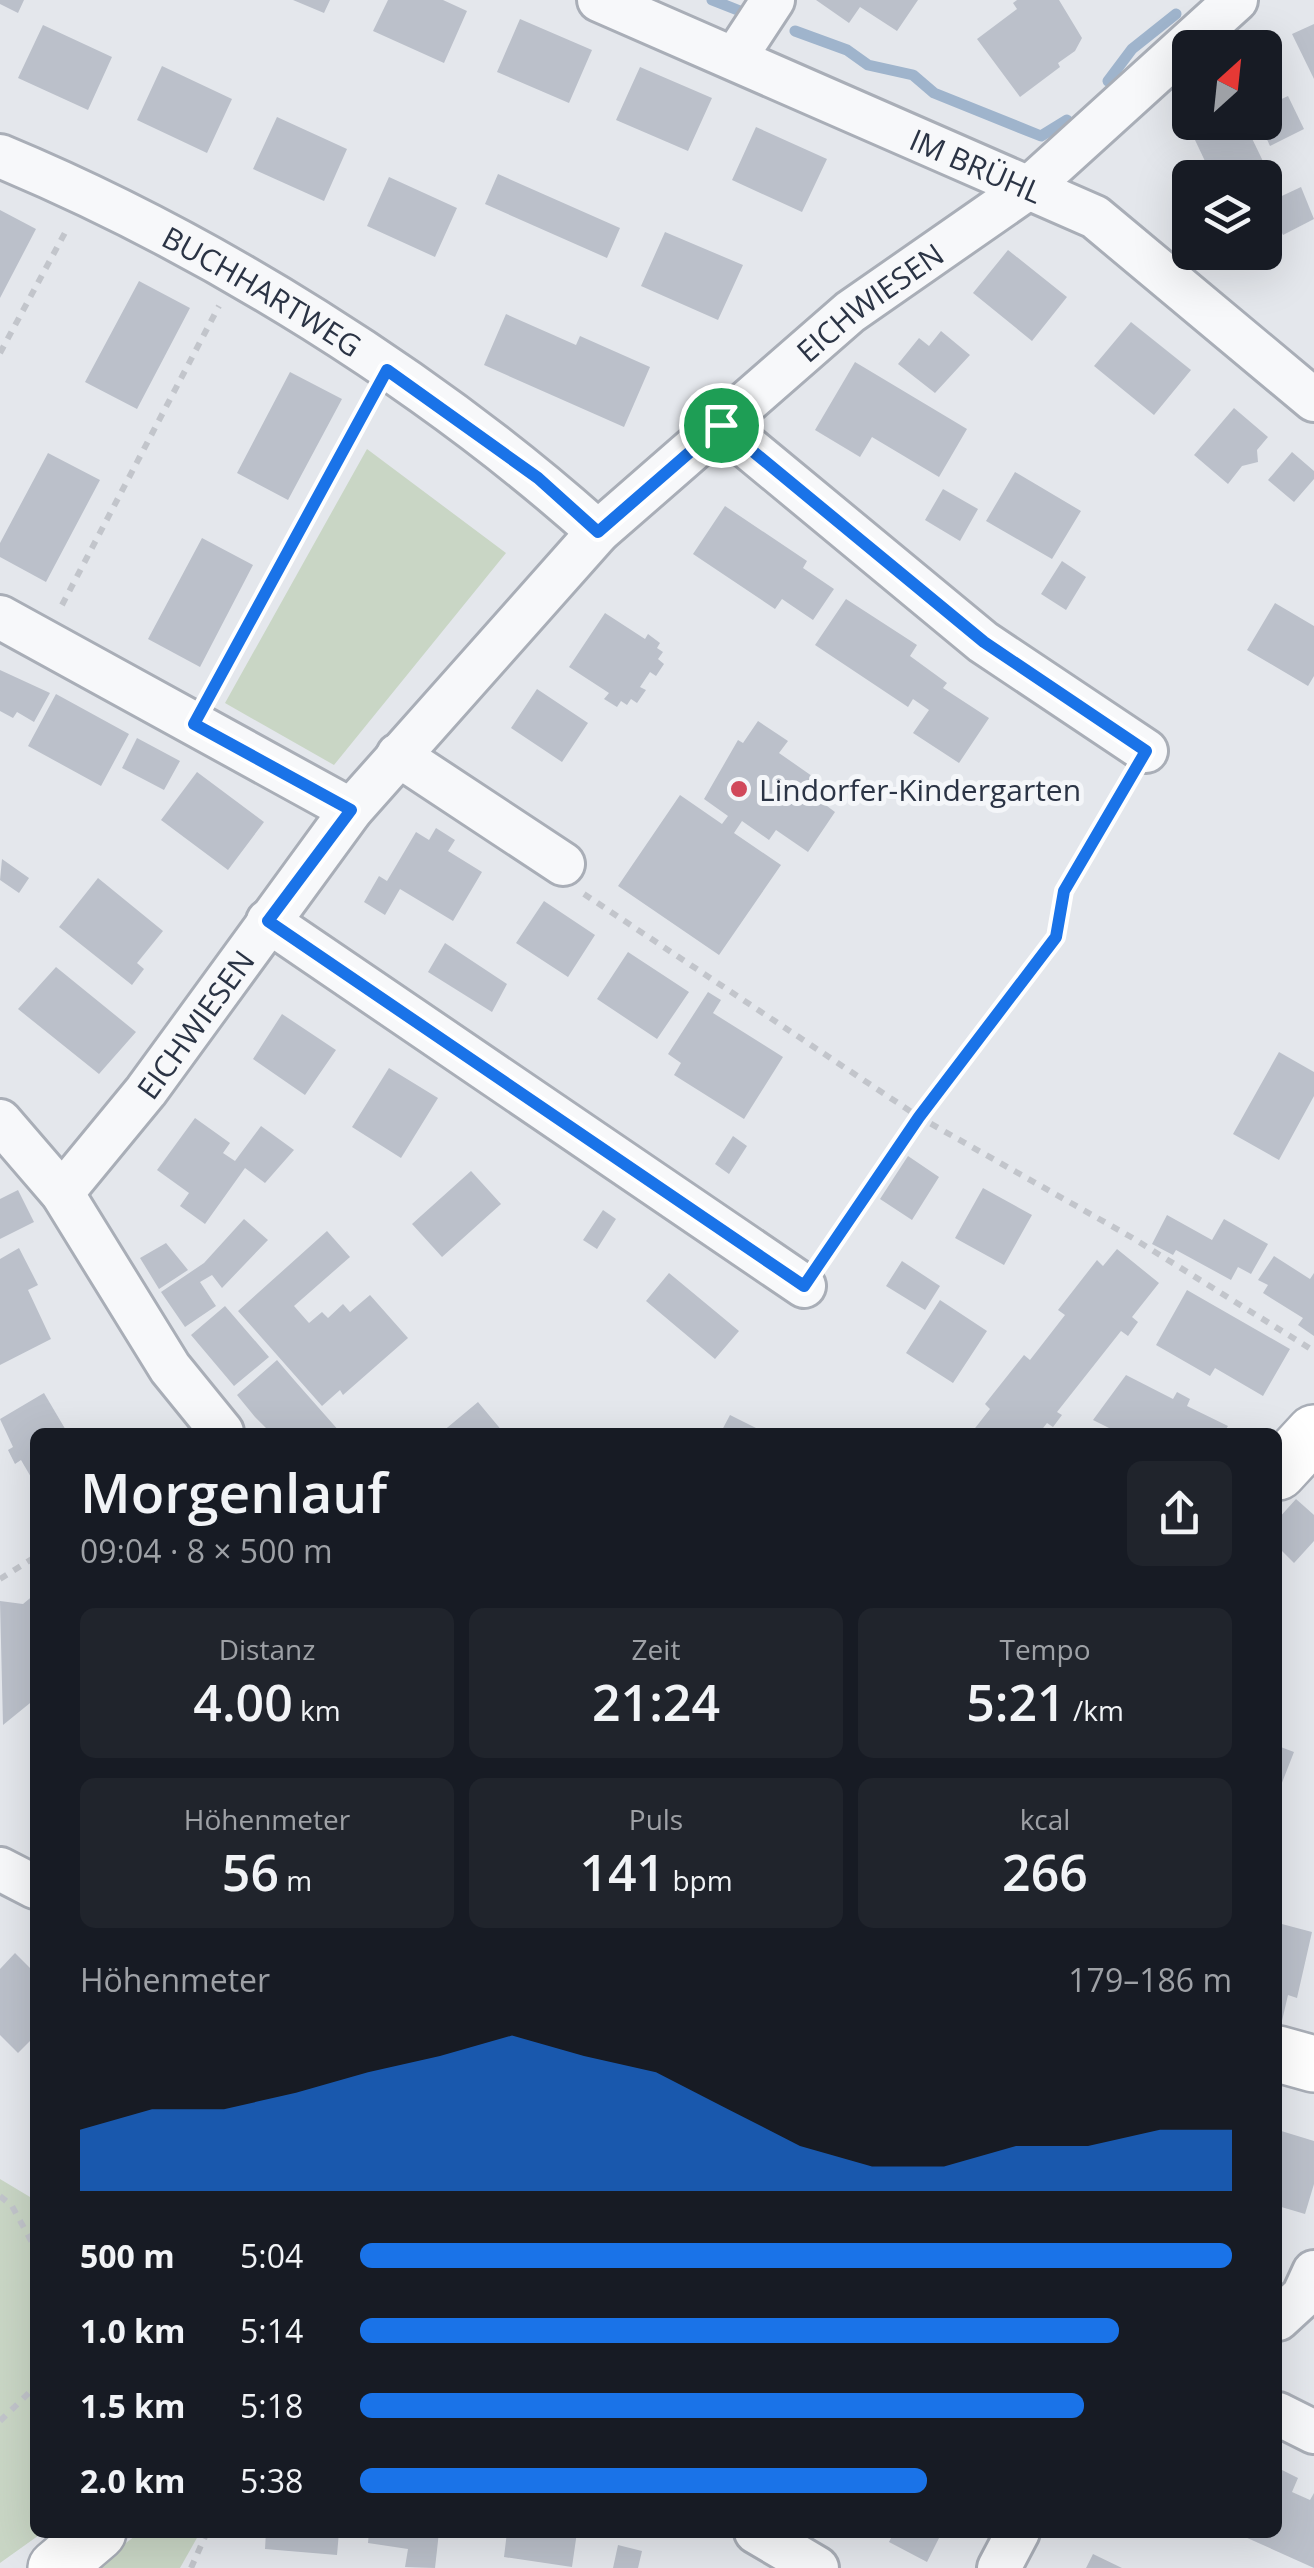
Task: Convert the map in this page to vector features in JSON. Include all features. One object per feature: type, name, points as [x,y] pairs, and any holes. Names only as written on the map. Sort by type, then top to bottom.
[{"type":"street","name":"IM BRÜHL","points":[[599,0],[1031,186],[1095,218],[1314,400]]},
{"type":"street","points":[[735,58],[773,0]]},
{"type":"street","name":"EICHWIESEN","points":[[62,1193],[146,1090],[351,810],[598,532],[850,312],[1031,186],[1236,0]]},
{"type":"street","name":"BUCHHARTWEG","points":[[0,156],[86,192],[236,274],[387,370],[538,478],[598,532]]},
{"type":"street","points":[[721,425],[984,642],[1146,751]]},
{"type":"street","points":[[0,617],[351,810]]},
{"type":"street","points":[[398,755],[563,864]]},
{"type":"street","points":[[268,921],[804,1286]]},
{"type":"street","points":[[0,1121],[62,1193],[170,1368],[219,1428]]},
{"type":"street","points":[[1282,1468],[1314,1433]]},
{"type":"street","points":[[0,1869],[30,1884]]},
{"type":"street","points":[[1282,2055],[1314,2064]]},
{"type":"street","points":[[1282,2315],[1303,2296],[1314,2272]]},
{"type":"street","points":[[1282,2416],[1314,2432]]},
{"type":"street","points":[[56,2568],[91,2538]]},
{"type":"street","points":[[766,2538],[817,2568]]},
{"type":"street","points":[[998,2568],[1015,2538]]},
{"type":"path","points":[[0,353],[86,192]]},
{"type":"path","points":[[43,640],[236,274]]},
{"type":"path","points":[[194,724],[387,370]]},
{"type":"path","points":[[804,1286],[919,1117],[1056,937],[1064,891],[1146,751]]},
{"type":"path","points":[[563,864],[581,892],[919,1117],[1130,1237],[1314,1351]]},
{"type":"path","points":[[0,1579],[30,1560]]},
{"type":"path","points":[[0,2196],[12,2206],[30,2239]]},
{"type":"path","points":[[0,2422],[30,2391]]},
{"type":"path","points":[[191,2568],[205,2538]]},
{"type":"green space","points":[[367,449],[506,553],[334,765],[225,703]]},
{"type":"green space","points":[[0,2179],[30,2197],[30,2538],[35,2538],[0,2563]]},
{"type":"green space","points":[[132,2538],[197,2538],[180,2568],[93,2568]]},
{"type":"building","points":[[0,0],[24,0],[18,13],[0,4]]},
{"type":"building","points":[[293,0],[330,0],[324,13]]},
{"type":"building","points":[[388,0],[443,0],[467,11],[444,63],[373,31]]},
{"type":"building","points":[[816,0],[918,0],[897,31],[860,7],[849,23]]},
{"type":"building","points":[[1059,0],[1082,38],[1075,51],[1058,63],[1060,67],[1020,97],[977,39],[1017,9],[1013,3]]},
{"type":"building","points":[[520,19],[592,50],[569,103],[497,72]]},
{"type":"building","points":[[1314,24],[1314,79],[1292,34]]},
{"type":"building","points":[[43,25],[112,57],[88,110],[18,78]]},
{"type":"building","points":[[162,66],[232,99],[207,153],[137,120]]},
{"type":"building","points":[[640,67],[712,98],[688,151],[616,120]]},
{"type":"building","points":[[1288,96],[1304,129],[1282,140],[1282,99]]},
{"type":"building","points":[[277,117],[347,149],[324,201],[253,169]]},
{"type":"building","points":[[756,127],[827,159],[802,212],[732,180]]},
{"type":"building","points":[[1195,140],[1253,140],[1262,160],[1204,160]]},
{"type":"building","points":[[498,174],[620,228],[607,258],[485,204]]},
{"type":"building","points":[[389,177],[457,208],[435,257],[367,226]]},
{"type":"building","points":[[1301,187],[1314,219],[1283,235],[1282,196]]},
{"type":"building","points":[[0,210],[36,229],[0,298]]},
{"type":"building","points":[[665,232],[743,265],[718,320],[641,286]]},
{"type":"building","points":[[1008,250],[1067,297],[1032,341],[973,293]]},
{"type":"building","points":[[139,281],[190,308],[137,409],[85,382]]},
{"type":"building","points":[[506,314],[576,345],[580,336],[650,367],[624,427],[484,365]]},
{"type":"building","points":[[1131,322],[1191,370],[1154,415],[1094,366]]},
{"type":"building","points":[[941,331],[970,355],[935,393],[898,364],[919,338],[929,346]]},
{"type":"building","points":[[855,362],[967,429],[939,477],[872,437],[860,457],[815,430]]},
{"type":"building","points":[[290,372],[342,399],[288,500],[237,473]]},
{"type":"building","points":[[1234,408],[1268,437],[1257,450],[1258,462],[1242,466],[1228,484],[1194,455]]},
{"type":"building","points":[[1292,452],[1314,471],[1314,479],[1294,502],[1268,480]]},
{"type":"building","points":[[48,453],[100,480],[46,582],[0,557],[0,543]]},
{"type":"building","points":[[1015,472],[1081,511],[1052,559],[986,521]]},
{"type":"building","points":[[943,489],[978,509],[960,541],[925,520]]},
{"type":"building","points":[[725,506],[807,561],[803,568],[834,589],[813,620],[782,599],[775,609],[693,554]]},
{"type":"building","points":[[202,538],[253,565],[200,667],[148,639]]},
{"type":"building","points":[[1062,561],[1086,577],[1066,610],[1041,594]]},
{"type":"building","points":[[846,599],[917,645],[910,656],[947,683],[943,688],[989,718],[959,763],[913,733],[929,710],[913,699],[908,707],[815,645]]},
{"type":"building","points":[[1275,603],[1314,626],[1314,676],[1308,686],[1247,650]]},
{"type":"building","points":[[605,613],[645,639],[648,634],[660,643],[657,648],[663,652],[658,659],[664,664],[656,676],[650,672],[640,687],[646,690],[637,703],[631,699],[627,705],[621,701],[617,707],[604,699],[609,693],[569,667]]},
{"type":"building","points":[[0,670],[50,693],[34,722],[17,712],[13,718],[0,711]]},
{"type":"building","points":[[537,689],[588,723],[562,762],[511,728]]},
{"type":"building","points":[[56,694],[129,734],[101,786],[28,746]]},
{"type":"building","points":[[758,721],[788,741],[779,753],[832,790],[823,803],[835,812],[808,852],[776,830],[769,840],[742,821],[734,833],[781,865],[719,955],[618,886],[680,795],[722,824],[728,816],[704,799],[738,740],[743,743]]},
{"type":"building","points":[[137,738],[180,761],[164,790],[122,768]]},
{"type":"building","points":[[197,772],[264,822],[228,870],[161,820]]},
{"type":"building","points":[[436,828],[455,840],[448,851],[482,872],[453,921],[400,889],[385,915],[364,902],[379,876],[387,881],[416,832],[429,840]]},
{"type":"building","points":[[2,859],[29,878],[19,893],[0,880]]},
{"type":"building","points":[[98,878],[163,931],[137,963],[144,969],[132,985],[59,927]]},
{"type":"building","points":[[544,901],[595,935],[568,977],[516,943]]},
{"type":"building","points":[[445,943],[507,984],[492,1012],[428,972]]},
{"type":"building","points":[[628,952],[689,992],[657,1039],[597,999]]},
{"type":"building","points":[[56,967],[136,1032],[99,1074],[18,1009]]},
{"type":"building","points":[[708,992],[721,1000],[713,1013],[783,1057],[744,1119],[674,1075],[681,1063],[668,1054]]},
{"type":"building","points":[[282,1014],[336,1050],[305,1095],[253,1059]]},
{"type":"building","points":[[1279,1052],[1314,1072],[1314,1096],[1279,1160],[1233,1134]]},
{"type":"building","points":[[389,1068],[438,1098],[401,1158],[352,1127]]},
{"type":"building","points":[[195,1118],[230,1143],[223,1153],[235,1161],[261,1126],[294,1150],[265,1183],[245,1168],[205,1224],[180,1206],[189,1193],[157,1170]]},
{"type":"building","points":[[733,1136],[747,1146],[729,1174],[715,1164]]},
{"type":"building","points":[[908,1156],[939,1177],[912,1220],[880,1199]]},
{"type":"building","points":[[471,1171],[501,1204],[442,1257],[412,1224]]},
{"type":"building","points":[[983,1188],[1032,1215],[1004,1265],[955,1238]]},
{"type":"building","points":[[18,1190],[34,1222],[0,1239],[0,1199]]},
{"type":"building","points":[[603,1210],[616,1219],[597,1249],[583,1240]]},
{"type":"building","points":[[1167,1215],[1212,1240],[1224,1219],[1268,1244],[1251,1274],[1238,1267],[1231,1280],[1176,1250],[1173,1255],[1152,1244]]},
{"type":"building","points":[[244,1219],[268,1240],[222,1288],[212,1275],[200,1282],[216,1306],[185,1327],[161,1292],[204,1263]]},
{"type":"building","points":[[327,1231],[350,1257],[294,1306],[309,1323],[322,1312],[328,1318],[343,1304],[350,1312],[370,1295],[408,1338],[343,1395],[340,1390],[322,1406],[238,1311]]},
{"type":"building","points":[[166,1243],[188,1270],[159,1289],[140,1258]]},
{"type":"building","points":[[19,1248],[38,1285],[28,1290],[51,1339],[0,1365],[0,1259]]},
{"type":"building","points":[[1117,1249],[1159,1283],[1132,1317],[1138,1322],[1128,1336],[1121,1331],[1057,1412],[1062,1415],[1053,1427],[1047,1423],[1043,1428],[975,1428],[990,1409],[985,1404],[1024,1355],[1030,1360],[1065,1315],[1058,1310],[1097,1260],[1103,1266]]},
{"type":"building","points":[[1274,1256],[1310,1279],[1314,1273],[1314,1336],[1298,1325],[1303,1318],[1263,1293],[1268,1285],[1258,1280]]},
{"type":"building","points":[[902,1261],[940,1286],[925,1310],[886,1286]]},
{"type":"building","points":[[669,1273],[739,1331],[715,1359],[646,1301]]},
{"type":"building","points":[[1187,1290],[1290,1349],[1263,1396],[1215,1368],[1210,1376],[1156,1345]]},
{"type":"building","points":[[940,1300],[987,1331],[953,1383],[906,1353]]},
{"type":"building","points":[[225,1306],[269,1357],[234,1386],[191,1335]]},
{"type":"building","points":[[277,1360],[336,1428],[266,1428],[237,1395]]},
{"type":"building","points":[[1126,1375],[1173,1399],[1177,1392],[1190,1399],[1187,1406],[1228,1426],[1109,1428],[1093,1420]]},
{"type":"building","points":[[44,1393],[65,1428],[30,1428],[30,1475],[21,1460],[15,1464],[8,1450],[13,1447],[0,1419]]},
{"type":"building","points":[[478,1402],[500,1428],[447,1428]]},
{"type":"building","points":[[730,1415],[756,1428],[723,1428]]},
{"type":"building","points":[[1296,1499],[1314,1515],[1314,1541],[1294,1563],[1282,1551],[1282,1515]]},
{"type":"building","points":[[30,1598],[30,1703],[3,1725],[0,1601],[23,1604]]},
{"type":"building","points":[[1282,1748],[1294,1752],[1282,1783]]},
{"type":"building","points":[[1282,1924],[1312,1932],[1297,1998],[1288,1995],[1282,2021]]},
{"type":"building","points":[[15,1953],[30,1968],[30,2041],[18,2053],[0,2035],[0,1969]]},
{"type":"building","points":[[1282,2131],[1314,2141],[1314,2184],[1305,2214],[1282,2207]]},
{"type":"building","points":[[1282,2470],[1298,2478],[1292,2492],[1310,2500],[1314,2493],[1314,2568],[1247,2538],[1282,2538]]},
{"type":"building","points":[[266,2538],[338,2538],[337,2555],[265,2549]]},
{"type":"building","points":[[368,2538],[438,2538],[435,2568],[405,2567],[408,2549],[368,2543]]},
{"type":"building","points":[[506,2538],[576,2538],[572,2567],[504,2557]]},
{"type":"building","points":[[891,2538],[939,2538],[927,2562],[889,2542]]},
{"type":"building","points":[[618,2545],[642,2551],[638,2568],[613,2568]]},
{"type":"building","points":[[1093,2554],[1122,2568],[1086,2568]]},
{"type":"waterway","points":[[712,0],[740,11]]},
{"type":"waterway","points":[[1108,81],[1132,49],[1176,14]]},
{"type":"waterway","points":[[795,31],[847,50],[868,65],[913,75],[934,93],[1041,136],[1067,120]]},
{"type":"place","name":"Lindorfer-Kindergarten","points":[[739,789]]},
{"type":"route","points":[[387,370],[538,478],[598,532],[721,425],[984,642],[1146,751],[1064,891],[1056,937],[919,1117],[804,1286],[268,921],[351,810],[194,724],[387,370]]}]
